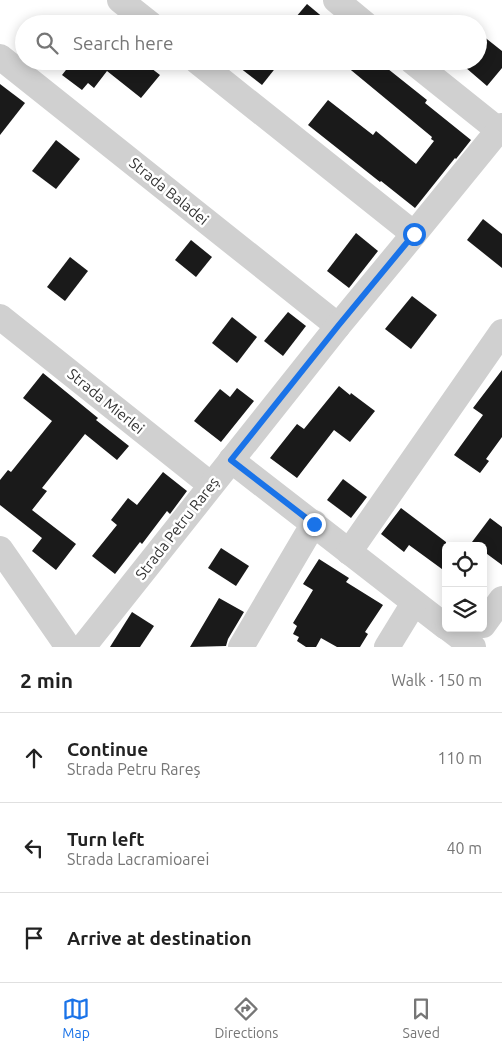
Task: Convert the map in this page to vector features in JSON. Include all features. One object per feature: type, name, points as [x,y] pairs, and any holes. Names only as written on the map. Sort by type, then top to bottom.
[{"type":"street","points":[[120,0],[139,15]]},
{"type":"street","points":[[336,0],[354,15]]},
{"type":"street","name":"Strada Baladei","points":[[0,56],[15,68]]},
{"type":"street","name":"Strada Baladei","points":[[18,70],[338,326]]},
{"type":"street","points":[[208,70],[414,234]]},
{"type":"street","points":[[424,70],[501,130]]},
{"type":"street","name":"Strada Petru Rareș","points":[[84,647],[338,326],[501,130]]},
{"type":"street","name":"Strada Mierlei","points":[[0,317],[211,485]]},
{"type":"street","points":[[349,552],[502,332]]},
{"type":"street","points":[[231,460],[442,624]]},
{"type":"street","points":[[240,647],[314,524]]},
{"type":"street","points":[[0,549],[68,647]]},
{"type":"street","points":[[462,632],[477,636],[502,599]]},
{"type":"street","points":[[387,647],[414,603]]},
{"type":"building","points":[[307,4],[320,15],[298,15]]},
{"type":"building","points":[[487,39],[502,51],[502,68],[487,86],[468,70],[487,70]]},
{"type":"building","points":[[66,70],[154,70],[160,75],[141,98],[107,71],[94,88],[88,83],[82,90],[62,75]]},
{"type":"building","points":[[243,70],[274,70],[262,85]]},
{"type":"building","points":[[351,70],[389,70],[427,100],[425,103],[471,140],[415,208],[308,125],[328,100],[373,135],[376,131],[416,164],[434,141],[431,139],[432,137]]},
{"type":"building","points":[[0,84],[25,103],[0,135]]},
{"type":"building","points":[[56,140],[80,159],[56,189],[32,171]]},
{"type":"building","points":[[483,219],[502,234],[502,268],[467,240]]},
{"type":"building","points":[[356,233],[378,251],[349,288],[327,271]]},
{"type":"building","points":[[191,240],[212,257],[196,277],[175,260]]},
{"type":"building","points":[[70,257],[88,271],[65,301],[47,287]]},
{"type":"building","points":[[412,296],[437,315],[411,349],[385,329]]},
{"type":"building","points":[[288,312],[306,326],[283,356],[264,341]]},
{"type":"building","points":[[232,317],[257,337],[237,363],[212,343]]},
{"type":"building","points":[[502,370],[502,437],[486,459],[489,461],[480,473],[454,455],[483,415],[473,408]]},
{"type":"building","points":[[43,373],[98,418],[96,420],[129,446],[117,460],[85,434],[42,488],[47,491],[32,510],[76,544],[56,570],[32,551],[42,538],[0,505],[0,480],[8,470],[11,472],[52,421],[23,398]]},
{"type":"building","points":[[339,386],[375,411],[350,442],[334,430],[297,478],[270,458],[297,424],[304,429]]},
{"type":"building","points":[[237,388],[254,401],[221,442],[194,421],[220,389],[230,397]]},
{"type":"building","points":[[163,472],[187,491],[170,514],[167,511],[142,544],[140,542],[115,574],[92,556],[117,525],[111,520],[128,498],[137,505]]},
{"type":"building","points":[[343,479],[367,497],[351,518],[327,500]]},
{"type":"building","points":[[401,508],[446,542],[442,542],[442,569],[409,545],[404,552],[381,534]]},
{"type":"building","points":[[490,518],[502,527],[502,565],[487,554],[487,542],[472,542]]},
{"type":"building","points":[[221,548],[249,566],[236,586],[208,568]]},
{"type":"building","points":[[319,559],[349,578],[346,582],[383,605],[365,632],[368,634],[360,647],[337,647],[321,638],[316,647],[306,647],[297,641],[299,637],[293,634],[297,626],[293,623],[313,590],[303,584]]},
{"type":"building","points":[[219,598],[244,612],[228,639],[226,646],[190,647]]},
{"type":"building","points":[[132,612],[154,626],[140,647],[110,647]]},
{"type":"route","points":[[314,524],[231,460],[414,234]]}]
